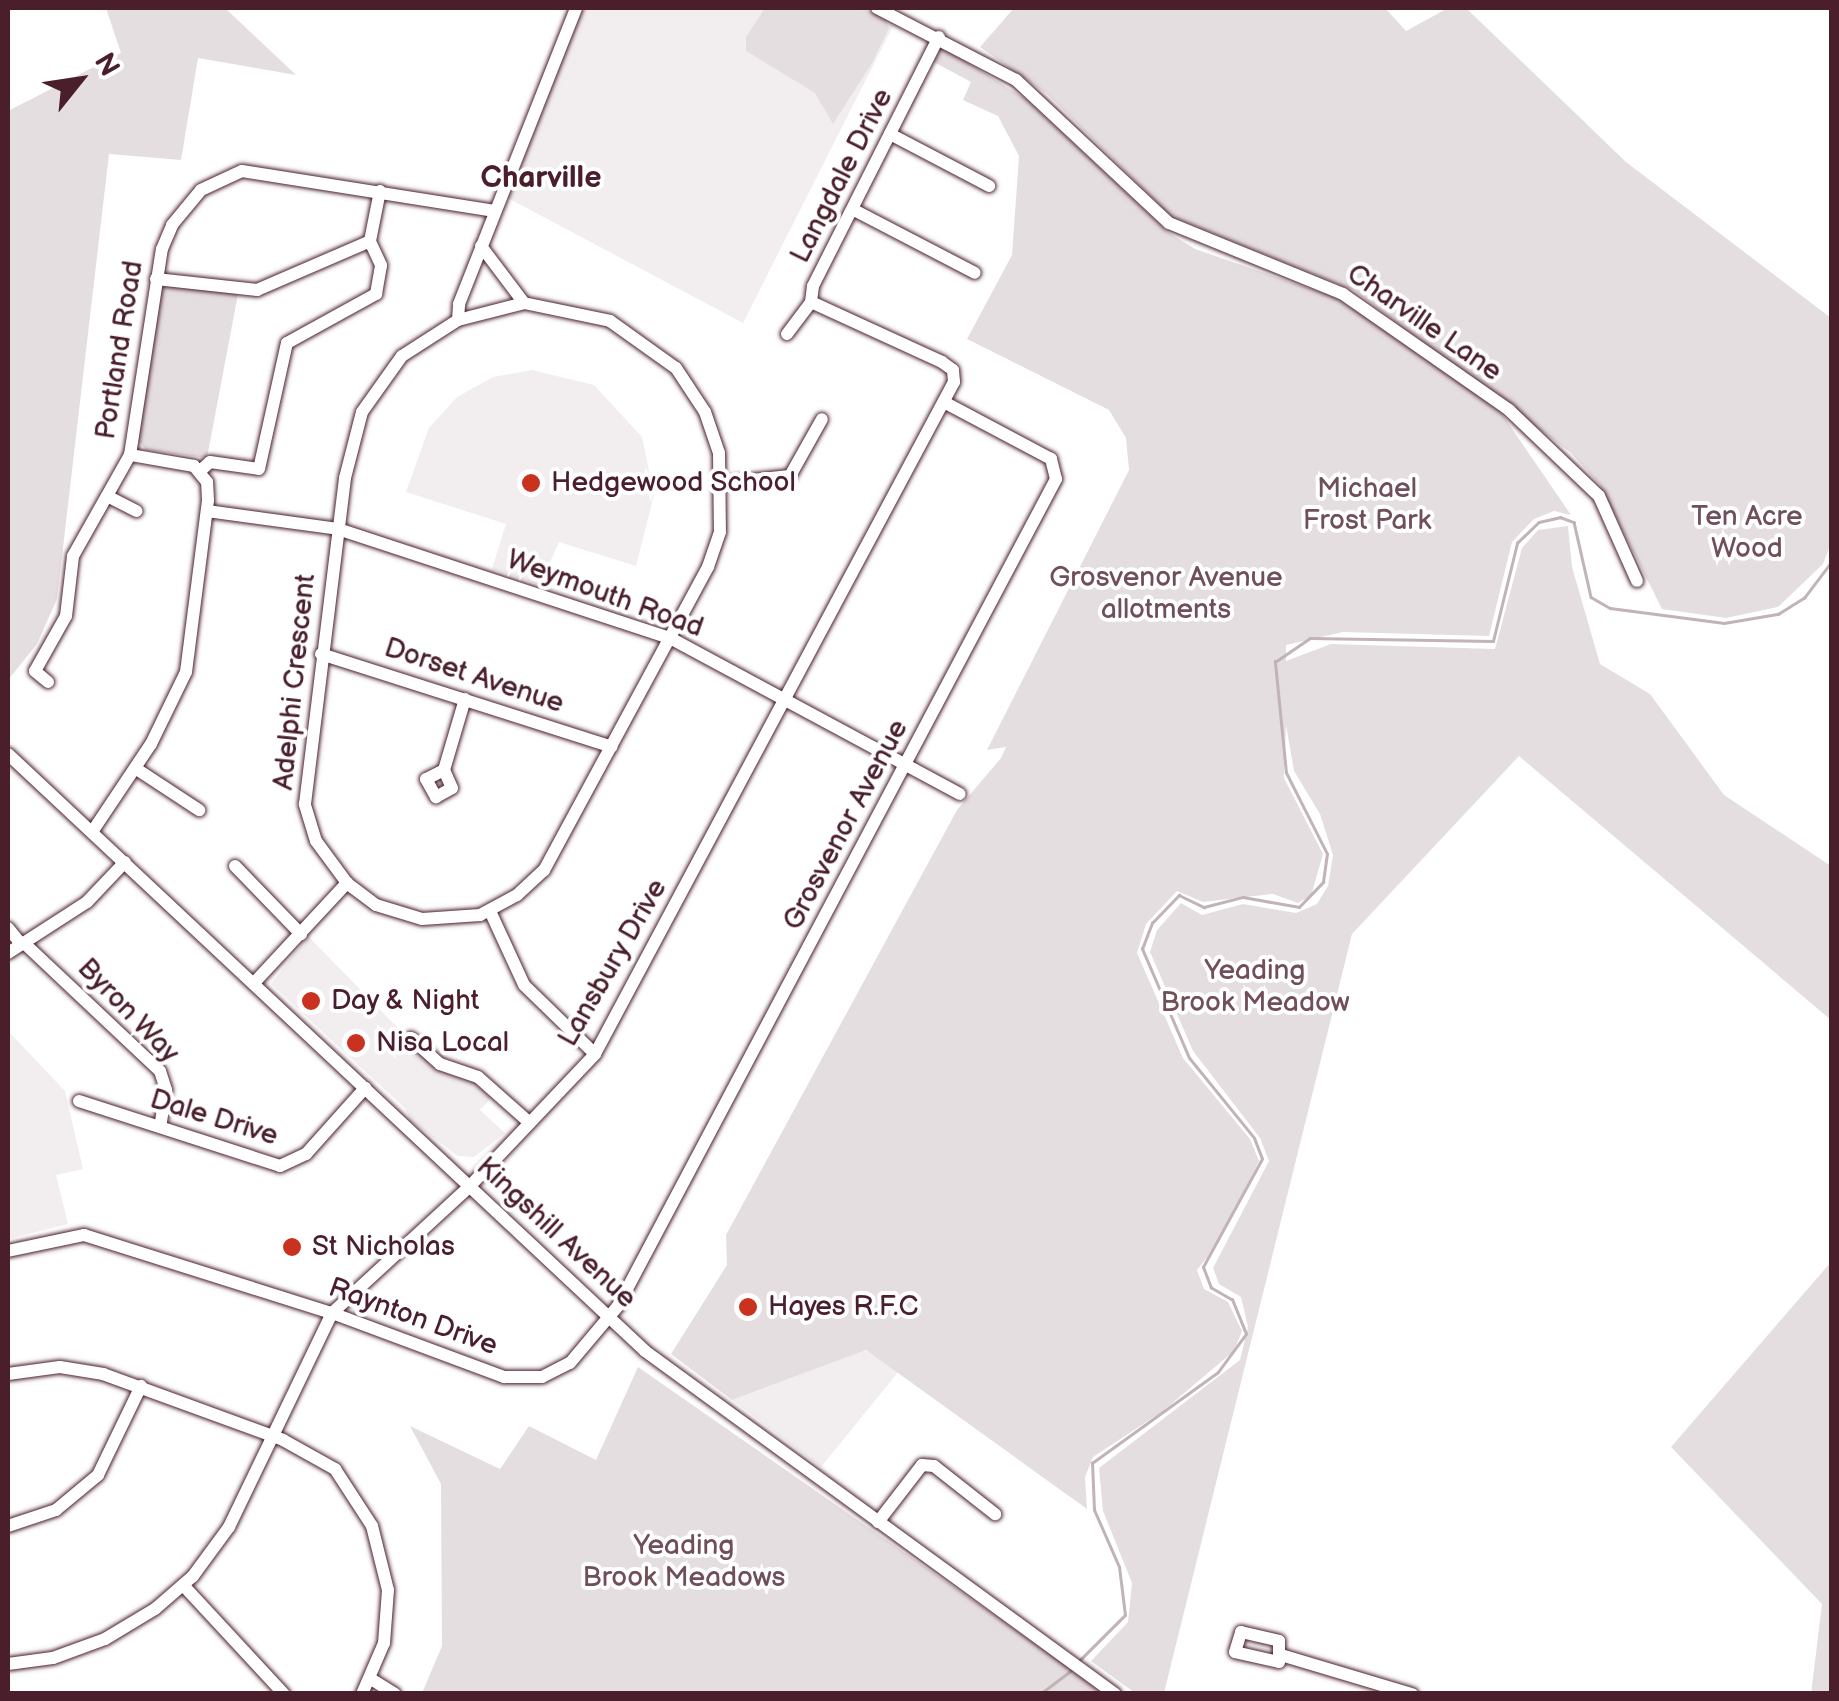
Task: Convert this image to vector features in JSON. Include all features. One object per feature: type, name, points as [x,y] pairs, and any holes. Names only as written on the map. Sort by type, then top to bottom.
[{"type":"street","points":[[458,320],[495,210],[576,8]]},
{"type":"street","name":"Charville Lane","points":[[877,8],[939,37],[1041,100],[1170,223],[1343,294],[1508,410],[1599,496],[1637,581]]},
{"type":"street","name":"Langdale Drive","points":[[787,334],[811,302],[939,37]]},
{"type":"street","points":[[890,134],[989,186]]},
{"type":"street","name":"Portland Road","points":[[48,682],[34,672],[66,616],[76,548],[130,455],[156,279],[172,224],[224,174],[380,191],[495,210]]},
{"type":"street","points":[[200,471],[210,462],[260,469],[288,343],[372,300],[382,265],[370,242],[380,191]]},
{"type":"street","points":[[854,210],[976,272]]},
{"type":"street","points":[[156,279],[258,290],[370,242]]},
{"type":"street","points":[[482,246],[524,304],[590,313],[656,349],[705,412],[724,482],[790,476],[822,420]]},
{"type":"street","points":[[811,302],[950,367],[955,378],[944,402]]},
{"type":"street","name":"Adelphi Crescent","points":[[524,304],[458,320],[402,356],[369,399],[351,443],[321,654],[306,804],[316,841],[347,883],[376,905],[422,919],[460,920],[490,911],[544,870],[717,544],[724,482]]},
{"type":"street","name":"Lansbury Drive","points":[[8,1664],[90,1646],[144,1618],[183,1585],[223,1537],[332,1312],[470,1187],[595,1054],[944,402]]},
{"type":"street","name":"Grosvenor Avenue","points":[[610,1319],[1058,475],[1048,457],[944,402]]},
{"type":"street","points":[[92,832],[135,768],[186,672],[207,511],[200,471],[187,462],[130,455]]},
{"type":"street","points":[[107,496],[136,511]]},
{"type":"street","name":"Weymouth Road","points":[[207,511],[338,529],[670,638],[960,794]]},
{"type":"street","name":"Dorset Avenue","points":[[321,654],[612,748]]},
{"type":"street","points":[[444,770],[466,699]]},
{"type":"street","name":"Kingshill Avenue","points":[[8,754],[610,1319],[878,1522],[1115,1694]]},
{"type":"street","points":[[135,768],[198,810]]},
{"type":"street","points":[[8,953],[87,902],[125,862]]},
{"type":"street","points":[[234,866],[301,934]]},
{"type":"street","points":[[254,982],[347,883]]},
{"type":"street","points":[[490,911],[524,985],[595,1054]]},
{"type":"street","name":"Byron Way","points":[[8,928],[162,1075],[160,1127]]},
{"type":"street","points":[[411,1038],[440,1064],[478,1077],[530,1123]]},
{"type":"street","name":"Dale Drive","points":[[79,1101],[284,1166],[306,1154],[365,1088]]},
{"type":"street","name":"Raynton Drive","points":[[8,1251],[84,1235],[332,1312],[520,1379],[558,1371],[610,1319]]},
{"type":"street","points":[[8,1374],[76,1368],[141,1386],[271,1436],[335,1469],[372,1526],[389,1602],[371,1679],[362,1694]]},
{"type":"street","points":[[8,1526],[56,1510],[98,1476],[141,1386]]},
{"type":"street","points":[[878,1522],[922,1465],[934,1466],[995,1514]]},
{"type":"street","points":[[183,1585],[284,1694]]},
{"type":"street","points":[[1281,1655],[1412,1694]]},
{"type":"street","points":[[1360,1694],[1365,1678]]},
{"type":"street","points":[[371,1679],[395,1694]]},
{"type":"shaded area","points":[[583,8],[858,8],[893,26],[743,323],[508,198]]},
{"type":"shaded area","name":"Hedgewood School","points":[[532,370],[594,385],[642,437],[654,495],[636,566],[559,542],[540,585],[492,569],[506,524],[406,492],[429,428],[457,397],[493,377]]},
{"type":"shaded area","points":[[308,936],[440,1071],[474,1081],[491,1098],[480,1110],[505,1133],[474,1157],[458,1156],[410,1120],[405,1108],[271,984]]},
{"type":"shaded area","points":[[8,1031],[65,1091],[83,1169],[56,1175],[68,1224],[8,1239]]},
{"type":"shaded area","points":[[865,1350],[899,1371],[821,1467],[732,1400]]},
{"type":"green space","points":[[106,8],[225,8],[296,75],[198,58],[181,160],[109,154],[57,599],[37,644],[8,680],[8,111],[121,53]]},
{"type":"green space","points":[[765,8],[863,8],[886,20],[889,28],[872,63],[833,124],[815,93],[746,51],[746,37]]},
{"type":"green space","name":"Ten Acre Wood","points":[[1014,8],[1385,8],[1406,31],[1448,8],[1466,8],[1626,162],[1831,318],[1832,541],[1823,564],[1778,607],[1726,618],[1662,609],[1600,485],[1570,452],[1353,290],[1171,216],[1047,94],[980,47]]},
{"type":"green space","points":[[941,46],[1027,100],[1168,232],[1195,249],[1334,297],[1461,379],[1502,414],[1571,515],[1554,511],[1534,519],[1512,542],[1489,636],[1343,632],[1286,645],[1286,661],[1331,644],[1495,649],[1522,548],[1538,530],[1568,526],[1572,567],[1600,664],[1650,694],[1724,795],[1831,866],[1831,1020],[1519,756],[1352,934],[1164,1693],[1135,1693],[1091,1661],[1128,1622],[1132,1583],[1103,1511],[1099,1468],[1240,1360],[1248,1327],[1241,1297],[1219,1284],[1213,1268],[1269,1161],[1260,1138],[1193,1051],[1150,952],[1157,930],[1181,903],[1202,915],[1243,904],[1296,913],[1317,904],[1328,886],[1333,855],[1320,814],[1294,771],[1286,725],[1284,778],[1323,854],[1311,896],[1298,903],[1273,894],[1203,902],[1177,891],[1146,924],[1137,953],[1183,1058],[1250,1139],[1259,1161],[1218,1244],[1197,1270],[1204,1289],[1228,1302],[1242,1331],[1234,1351],[1163,1411],[1093,1457],[1085,1477],[1087,1509],[866,1350],[732,1400],[671,1354],[727,1265],[726,1235],[957,810],[1001,758],[1006,747],[987,750],[1129,470],[1126,438],[1109,410],[967,339],[1012,255],[1019,156],[998,116],[963,100],[971,82],[934,62]]},
{"type":"green space","points":[[167,285],[238,294],[207,458],[146,450],[137,439],[158,290]]},
{"type":"green space","points":[[1831,1262],[1832,1693],[1811,1694],[1822,1604],[1671,1447]]},
{"type":"green space","name":"Yeading Brook Meadows","points":[[638,1367],[1106,1693],[422,1693],[442,1646],[441,1484],[410,1426],[500,1469],[529,1426],[596,1460]]},
{"type":"waterway","points":[[1079,1661],[1125,1615],[1119,1567],[1094,1510],[1092,1463],[1218,1372],[1246,1334],[1232,1300],[1211,1288],[1203,1267],[1262,1159],[1254,1138],[1189,1058],[1142,949],[1152,923],[1179,895],[1204,907],[1243,897],[1299,907],[1323,882],[1327,854],[1286,773],[1275,662],[1310,638],[1493,641],[1517,543],[1539,522],[1560,517],[1574,522],[1591,597],[1610,608],[1724,623],[1778,614],[1804,598],[1832,561]]},
{"type":"waterway","points":[[1040,1694],[1070,1671]]},
{"type":"place","name":"Hedgewood School","points":[[531,483]]},
{"type":"place","name":"Day & Night","points":[[311,1001]]},
{"type":"place","name":"Nisa Local","points":[[356,1043]]},
{"type":"place","name":"St Nicholas","points":[[292,1247]]},
{"type":"place","name":"Hayes R.F.C","points":[[748,1307]]},
{"type":"district","name":"Charville","points":[[541,178]]},
{"type":"park label","name":"Michael Frost Park","points":[[1367,505]]},
{"type":"park label","name":"Grosvenor Avenue allotments","points":[[1166,594]]},
{"type":"park label","name":"Yeading Brook Meadow","points":[[1255,987]]}]
